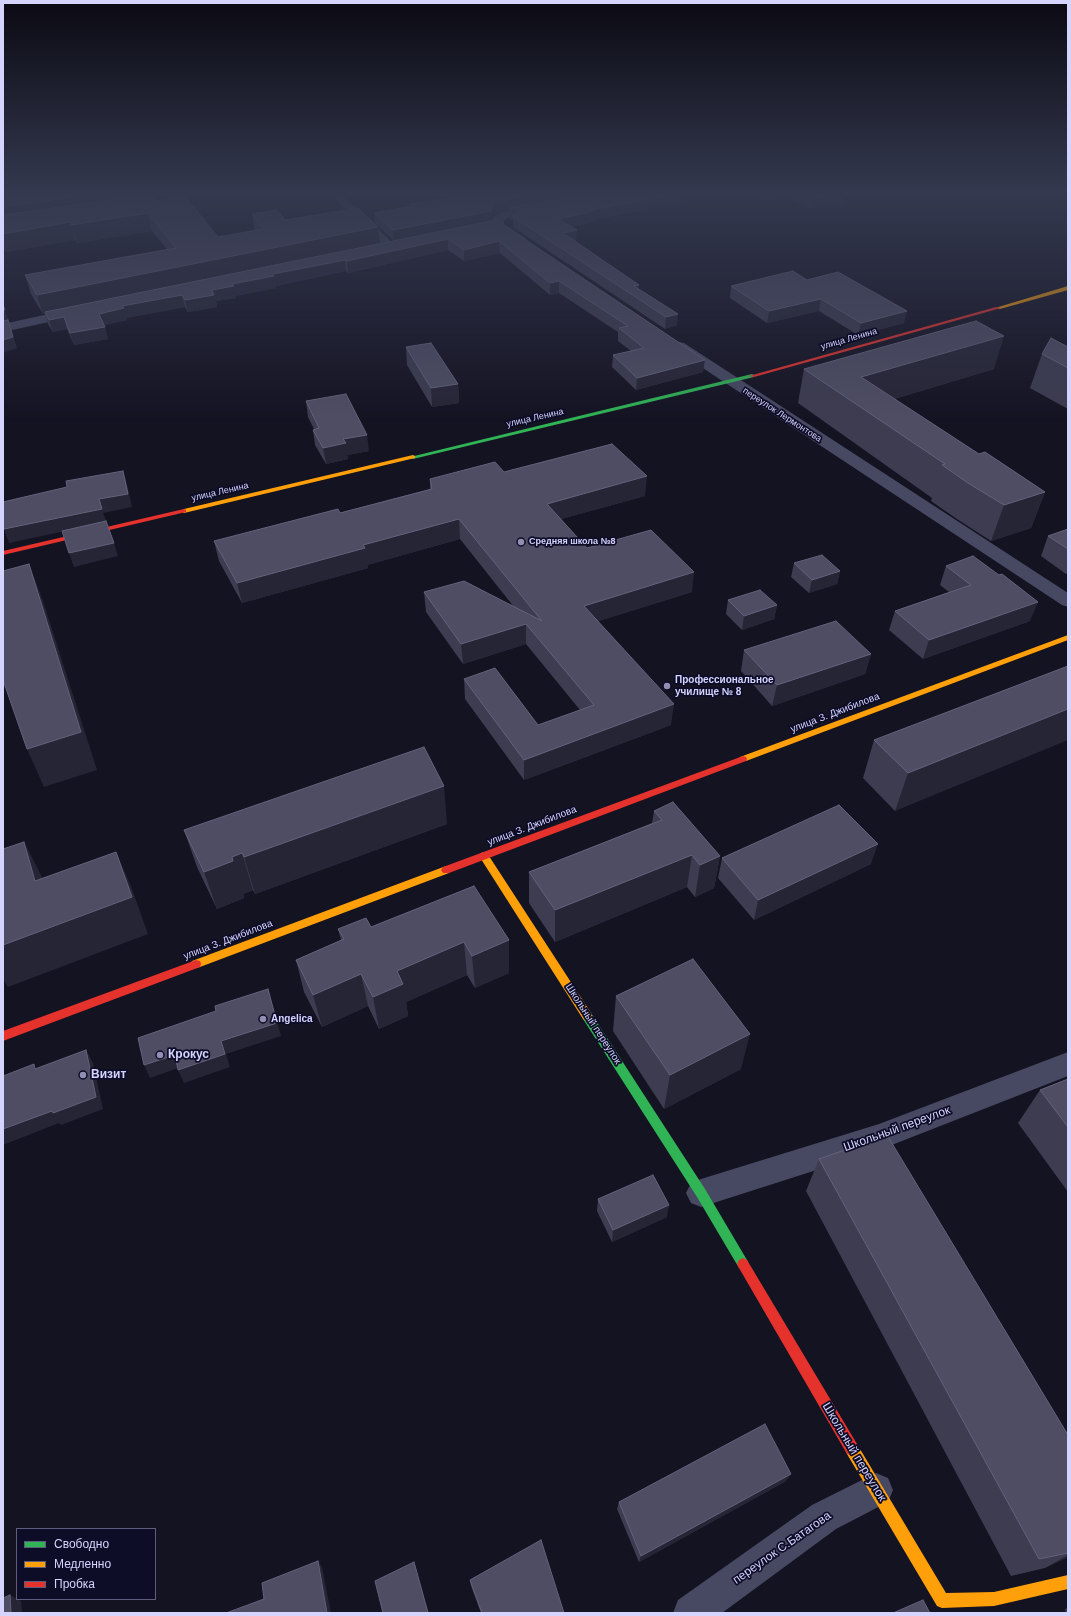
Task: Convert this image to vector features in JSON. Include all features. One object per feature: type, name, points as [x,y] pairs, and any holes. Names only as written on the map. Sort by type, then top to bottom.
[{"type":"street","name":"улица Ленина","points":[[3,553],[732,382],[1068,288]]},
{"type":"street","points":[[3,328],[88,309]]},
{"type":"street","name":"переулок Лермонтова","points":[[667,338],[1068,601]]},
{"type":"street","name":"улица З. Джибилова","points":[[3,1036],[1068,637]]},
{"type":"street","name":"Школьный переулок","points":[[484,856],[701,1193],[942,1601],[994,1599],[1068,1582]]},
{"type":"street","name":"Школьный переулок","points":[[701,1193],[879,1137],[1068,1064]]},
{"type":"street","name":"переулок С.Батагова","points":[[691,1613],[824,1516],[876,1490]]},
{"type":"building","points":[[45,271],[155,271],[37,295],[25,275]]},
{"type":"building","points":[[244,271],[286,271],[273,274],[274,276],[232,284],[234,286],[212,290],[214,295],[185,300],[182,295],[122,306],[124,308],[99,314],[105,327],[70,333],[64,317],[49,320],[45,312]]},
{"type":"building","points":[[536,271],[573,271],[705,360],[637,378],[613,355],[644,348],[619,328],[628,326],[559,281],[550,283]]},
{"type":"building","points":[[596,271],[619,271],[639,285],[634,286],[678,314],[666,317]]},
{"type":"building","points":[[791,271],[807,280],[838,272],[907,311],[861,323],[821,299],[769,311],[731,286]]},
{"type":"building","points":[[8,320],[13,337],[3,340],[3,321]]},
{"type":"building","points":[[976,321],[1004,336],[861,377],[979,454],[985,452],[1045,492],[1004,505],[968,483],[942,465],[945,464],[804,369]]},
{"type":"building","points":[[1051,338],[1068,347],[1068,368],[1042,354]]},
{"type":"building","points":[[431,343],[458,384],[431,388],[406,347]]},
{"type":"building","points":[[346,394],[367,435],[343,439],[346,443],[323,448],[313,430],[319,428],[306,401]]},
{"type":"building","points":[[612,444],[647,476],[547,504],[587,548],[651,530],[694,572],[584,606],[674,704],[524,760],[464,679],[495,668],[538,725],[594,705],[526,624],[461,644],[424,592],[464,581],[542,621],[459,519],[363,545],[365,548],[237,583],[214,541],[338,509],[340,513],[432,489],[430,479],[495,462],[504,472]]},
{"type":"building","points":[[123,471],[128,494],[99,499],[102,509],[4,529],[3,527],[3,502],[67,487],[66,481]]},
{"type":"building","points":[[106,521],[114,543],[69,553],[62,531]]},
{"type":"building","points":[[1068,529],[1068,549],[1048,536]]},
{"type":"building","points":[[822,555],[840,571],[812,580],[794,563]]},
{"type":"building","points":[[973,556],[999,575],[1002,574],[1038,602],[929,640],[895,611],[971,585],[946,566]]},
{"type":"building","points":[[29,564],[81,732],[27,749],[3,680],[3,571]]},
{"type":"building","points":[[760,590],[777,605],[744,616],[728,600]]},
{"type":"building","points":[[836,621],[871,654],[777,685],[744,650]]},
{"type":"building","points":[[1068,666],[1068,709],[908,773],[874,740]]},
{"type":"building","points":[[424,747],[444,786],[244,857],[242,853],[232,857],[233,861],[204,872],[184,830]]},
{"type":"building","points":[[673,802],[720,856],[700,865],[692,855],[555,910],[529,872],[662,820],[654,811]]},
{"type":"building","points":[[839,805],[878,844],[758,900],[722,858]]},
{"type":"building","points":[[24,842],[35,881],[116,852],[132,897],[3,945],[3,849]]},
{"type":"building","points":[[474,886],[509,940],[472,956],[464,942],[397,971],[403,984],[373,997],[361,974],[313,995],[296,960],[344,939],[338,929],[366,918],[371,927]]},
{"type":"building","points":[[693,959],[750,1034],[670,1075],[616,996]]},
{"type":"building","points":[[268,989],[277,1023],[221,1041],[225,1054],[178,1070],[175,1055],[144,1065],[138,1038],[216,1011],[215,1006]]},
{"type":"building","points":[[86,1050],[96,1097],[3,1129],[3,1076],[34,1064],[35,1069]]},
{"type":"building","points":[[1068,1079],[1068,1127],[1040,1090]]},
{"type":"building","points":[[887,1135],[1068,1435],[1068,1553],[1039,1559],[819,1159]]},
{"type":"building","points":[[653,1175],[669,1205],[613,1230],[598,1199]]},
{"type":"building","points":[[765,1424],[791,1474],[641,1556],[619,1502]]},
{"type":"building","points":[[541,1540],[564,1613],[482,1613],[470,1580]]},
{"type":"building","points":[[318,1561],[327,1613],[226,1613],[264,1599],[262,1583]]},
{"type":"building","points":[[414,1562],[428,1613],[383,1613],[375,1581]]},
{"type":"building","points":[[10,1595],[11,1613],[3,1613],[3,1598]]},
{"type":"building","points":[[923,1600],[930,1613],[893,1613]]},
{"type":"traffic: fast","points":[[413,457],[752,376]]},
{"type":"traffic: fast","points":[[587,1016],[701,1193],[743,1264]]},
{"type":"traffic: slow","points":[[998,308],[1068,288]]},
{"type":"traffic: slow","points":[[184,511],[413,457]]},
{"type":"traffic: slow","points":[[743,759],[1068,637]]},
{"type":"traffic: slow","points":[[484,856],[587,1016]]},
{"type":"traffic: slow","points":[[196,964],[446,870]]},
{"type":"traffic: slow","points":[[852,1449],[942,1601],[994,1599],[1068,1582]]},
{"type":"traffic: jam","points":[[752,376],[998,308]]},
{"type":"traffic: jam","points":[[3,553],[184,511]]},
{"type":"traffic: jam","points":[[446,870],[743,759]]},
{"type":"traffic: jam","points":[[3,1036],[196,964]]},
{"type":"traffic: jam","points":[[743,1264],[852,1449]]},
{"type":"place","name":"Средняя школа №8","points":[[521,542]]},
{"type":"place","name":"Профессиональное училище № 8","points":[[667,686]]},
{"type":"place","name":"Angelica","points":[[263,1019]]},
{"type":"place","name":"Крокус","points":[[160,1055]]},
{"type":"place","name":"Визит","points":[[83,1075]]}]
